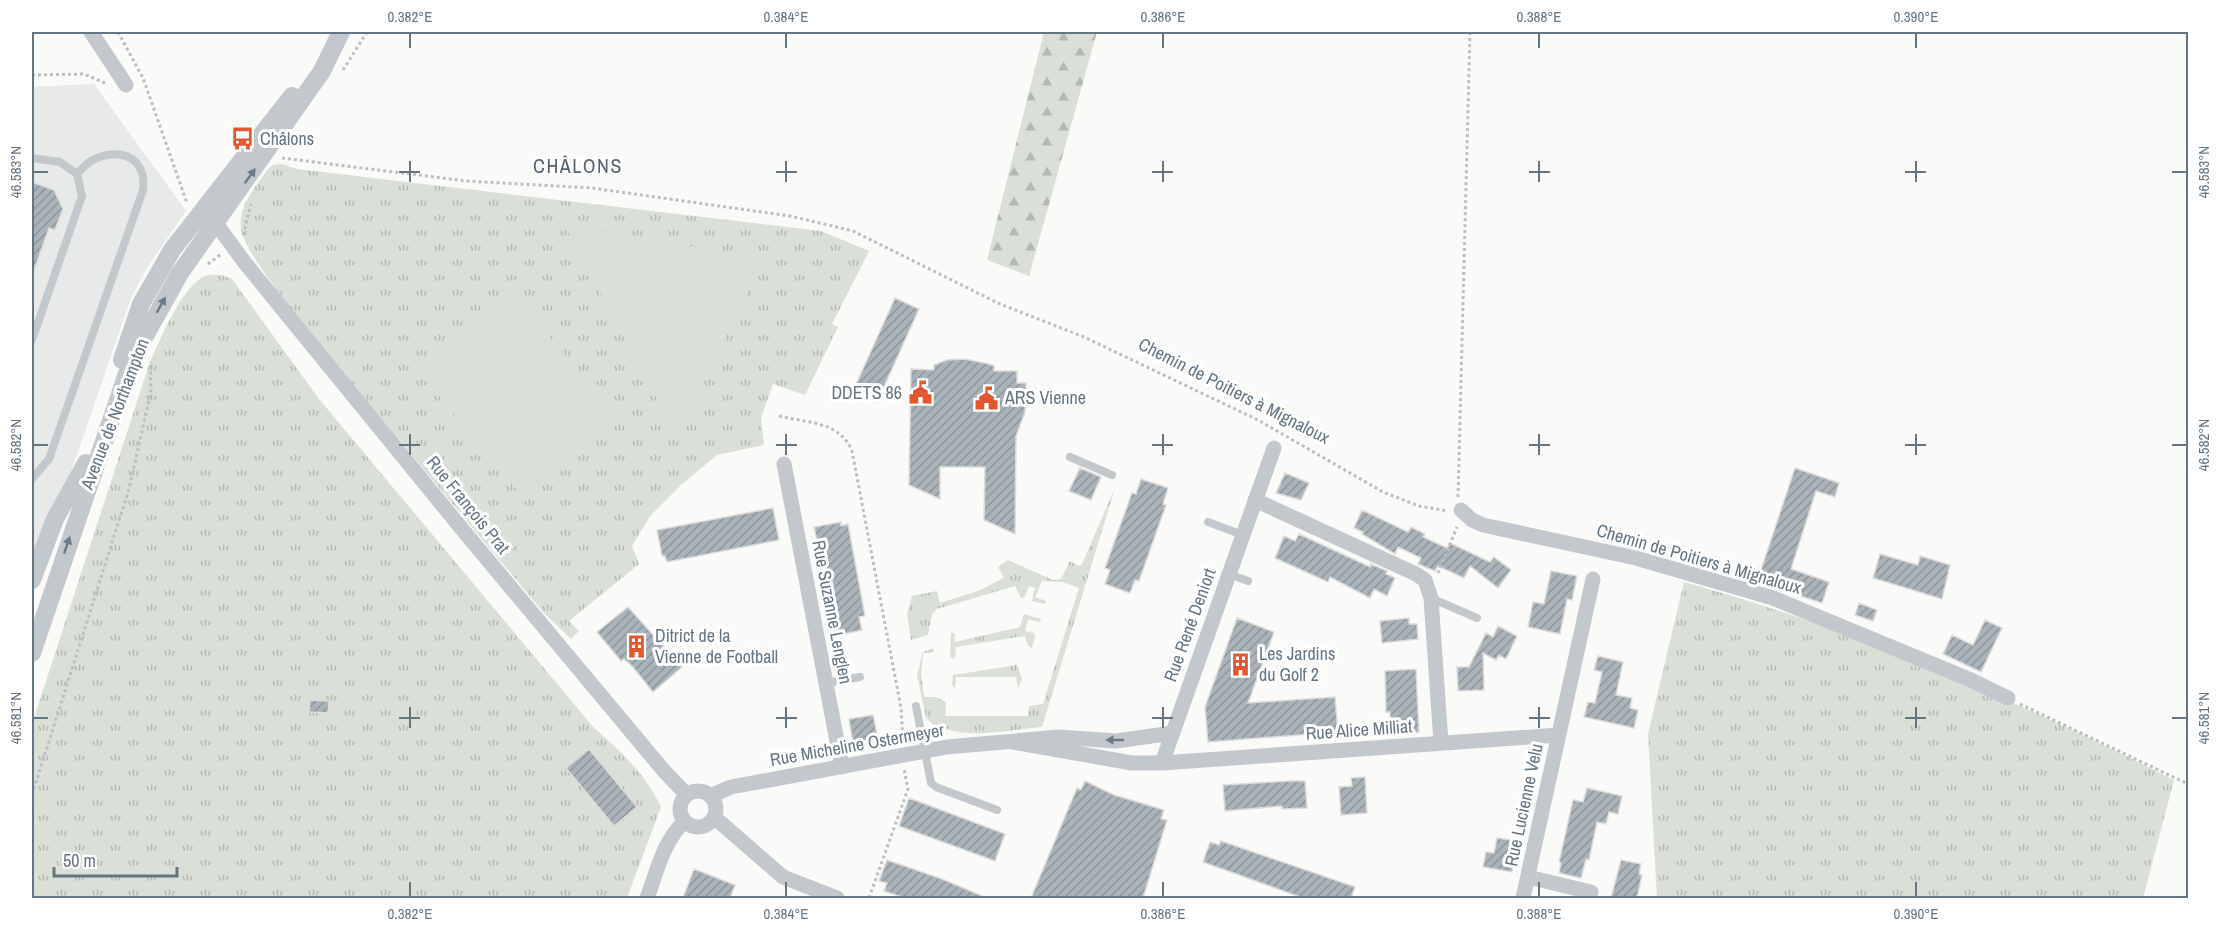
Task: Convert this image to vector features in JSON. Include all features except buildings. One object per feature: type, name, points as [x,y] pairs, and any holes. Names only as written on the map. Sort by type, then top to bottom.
[{"type":"street","points":[[92,32],[126,86]]},
{"type":"street","name":"Avenue de Northampton","points":[[36,597],[132,359],[165,297],[322,71],[338,37]]},
{"type":"street","name":"Avenue de Northampton","points":[[32,653],[36,597],[56,519],[86,461],[141,304],[154,279],[191,223],[338,37]]},
{"type":"street","name":"Rue François Prat","points":[[204,207],[252,272],[462,529],[664,771],[687,795]]},
{"type":"street","name":"Rue René Deniort","points":[[1162,763],[1274,448]]},
{"type":"street","name":"Rue Suzanne Lenglen","points":[[784,464],[842,767]]},
{"type":"street","points":[[1255,501],[1425,580],[1430,594],[1441,744]]},
{"type":"street","name":"Chemin de Poitiers à Mignaloux","points":[[1461,510],[1472,520],[1483,525],[1636,558],[1773,598],[1971,680],[2008,698]]},
{"type":"street","name":"Rue Lucienne Velu","points":[[1523,898],[1593,579]]},
{"type":"street","name":"Rue Micheline Ostermeyer","points":[[710,796],[731,788],[924,752],[1059,737],[1116,741],[1173,733]]},
{"type":"street","name":"Rue Alice Milliat","points":[[1162,763],[1559,735]]},
{"type":"street","name":"Rue Micheline Ostermeyer","points":[[1013,742],[1132,763],[1162,763]]},
{"type":"street","points":[[702,792],[710,796],[715,806],[714,817],[701,826],[685,821],[680,811],[687,795],[702,792]]},
{"type":"street","points":[[714,817],[723,822],[775,871],[817,895],[837,898]]},
{"type":"street","points":[[647,898],[666,847],[675,830],[685,821]]},
{"type":"street","points":[[1528,877],[1591,892]]},
{"type":"lane","points":[[32,479],[50,459],[143,189],[144,176],[139,165],[127,155],[109,154],[90,161],[76,174]]},
{"type":"lane","points":[[32,158],[60,162],[76,174],[82,195],[32,340]]},
{"type":"lane","points":[[1070,457],[1112,475]]},
{"type":"lane","points":[[1208,522],[1243,535]]},
{"type":"lane","points":[[1229,574],[1248,581]]},
{"type":"lane","points":[[1430,594],[1477,618]]},
{"type":"lane","points":[[826,683],[860,677]]},
{"type":"lane","points":[[916,706],[929,778],[936,787],[997,810]]},
{"type":"path","points":[[118,32],[143,78],[188,205],[191,223]]},
{"type":"path","points":[[1430,594],[1456,534],[1461,510],[1457,488],[1470,32]]},
{"type":"path","points":[[32,75],[84,74],[102,82],[126,86]]},
{"type":"path","name":"Chemin de Poitiers à Mignaloux","points":[[267,151],[287,159],[466,181],[592,188],[790,216],[852,231],[1000,304],[1084,337],[1258,420],[1383,492],[1441,511],[1461,510]]},
{"type":"path","points":[[208,265],[219,256]]},
{"type":"path","points":[[32,795],[129,489],[151,391],[150,362],[154,353]]},
{"type":"path","points":[[779,416],[830,426],[841,432],[852,451],[901,708],[903,756],[908,789],[869,898]]},
{"type":"path","points":[[2008,698],[2188,784]]},
{"type":"shaded area","points":[[94,84],[186,211],[145,271],[131,298],[32,585],[32,87]]},
{"type":"green space","points":[[1044,32],[1097,32],[1029,276],[987,260]]},
{"type":"green space","points":[[282,164],[297,169],[821,231],[869,251],[832,324],[838,327],[805,395],[773,384],[761,418],[764,445],[717,455],[682,484],[650,516],[632,546],[639,564],[569,621],[579,631],[571,639],[544,613],[407,450],[292,309],[253,256],[241,229],[242,212],[253,189],[268,169],[273,165]]},
{"type":"green space","points":[[564,224],[764,259],[677,437]]},
{"type":"green space","points":[[222,275],[232,279],[319,399],[594,728],[641,774],[661,807],[627,898],[32,898],[32,724],[150,362],[172,315],[187,292],[203,277]]},
{"type":"green space","points":[[514,294],[620,422],[525,500],[420,373]]},
{"type":"green space","points":[[1115,488],[1042,727],[974,733],[949,730],[939,725],[936,727],[926,718],[917,675],[923,652],[934,648],[934,652],[923,653],[921,674],[924,697],[936,697],[946,702],[945,716],[1028,716],[1029,706],[1043,704],[1079,588],[1063,582],[1042,581],[1035,597],[1046,601],[1045,604],[1032,601],[1035,588],[1029,586],[1025,597],[1021,598],[1015,586],[937,609],[932,614],[928,635],[911,640],[907,614],[912,596],[937,591],[940,603],[978,591],[1004,578],[998,567],[1008,560],[1053,580],[1061,579],[1070,561],[1079,566],[1082,564]]},
{"type":"green space","points":[[1684,582],[1810,622],[1934,669],[2055,722],[2174,780],[2143,898],[1657,898],[1648,734]]},
{"type":"green space","points":[[1024,614],[1041,619],[1040,622],[1028,619],[1025,631],[1034,633],[1032,648],[1028,646],[1025,636],[956,647],[955,659],[950,657],[951,633],[954,633],[955,642],[1020,627]]},
{"type":"green space","points":[[1017,665],[1022,679],[1018,689],[1016,677],[956,677],[955,688],[952,685],[953,675]]},
{"type":"place","name":"Châlons","points":[[242,139]]},
{"type":"place","name":"DDETS 86","points":[[920,393]]},
{"type":"place","name":"ARS Vienne","points":[[987,398]]},
{"type":"place","name":"Ditrict de la Vienne de Football","points":[[637,646]]},
{"type":"place","name":"Les Jardins du Golf 2","points":[[1241,664]]},
{"type":"district","name":"CHÂLONS","points":[[578,166]]}]
